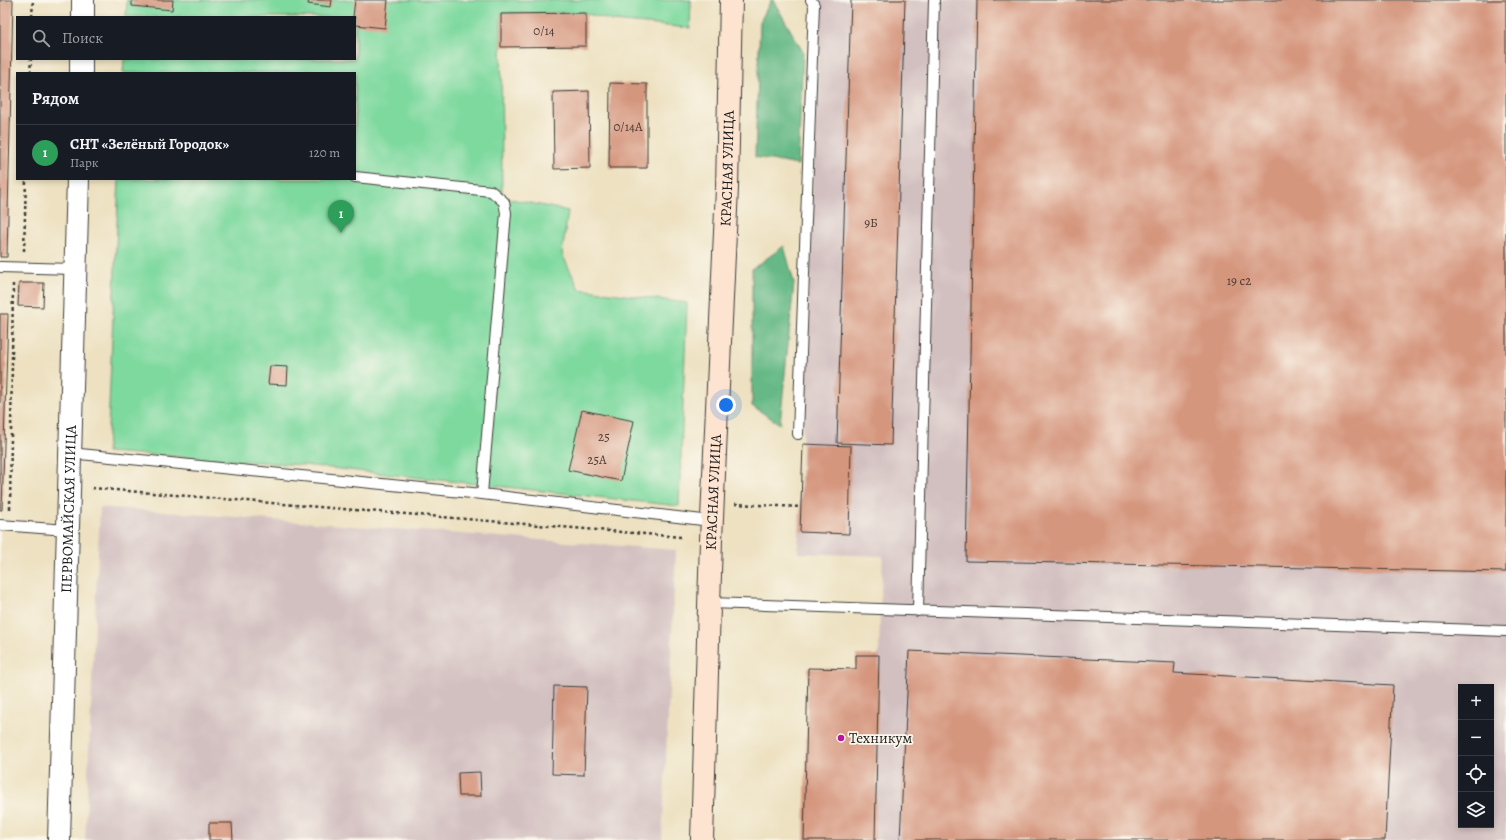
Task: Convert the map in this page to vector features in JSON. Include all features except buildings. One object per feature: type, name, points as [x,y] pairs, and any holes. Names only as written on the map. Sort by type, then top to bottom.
[{"type":"main road","name":"КРАСНАЯ УЛИЦА","points":[[702,840],[711,530],[726,188],[731,0]]},
{"type":"street","points":[[83,0],[83,16]]},
{"type":"street","points":[[81,60],[81,72]]},
{"type":"street","name":"ПЕРВОМАЙСКАЯ УЛИЦА","points":[[59,840],[74,269],[78,180]]},
{"type":"lane","points":[[798,434],[814,5],[811,0]]},
{"type":"lane","points":[[918,611],[934,0]]},
{"type":"lane","points":[[356,177],[491,191],[504,202],[506,213],[482,494]]},
{"type":"lane","points":[[0,268],[74,269]]},
{"type":"lane","points":[[70,453],[482,494],[711,530]]},
{"type":"lane","points":[[5,525],[67,530]]},
{"type":"lane","points":[[710,603],[1506,631]]},
{"type":"path","points":[[32,16],[33,0]]},
{"type":"path","points":[[30,72],[31,60]]},
{"type":"path","points":[[5,525],[18,268],[26,180]]},
{"type":"path","points":[[69,486],[711,530]]},
{"type":"path","points":[[732,503],[801,507]]},
{"type":"shaded area","points":[[820,0],[1506,0],[1506,840],[875,840],[880,609],[883,556],[798,553]]},
{"type":"shaded area","points":[[100,507],[676,550],[662,840],[85,840]]},
{"type":"green space","points":[[127,0],[691,0],[690,28],[613,21],[585,13],[501,13],[502,197],[568,211],[562,254],[579,289],[687,303],[679,506],[303,465],[107,452],[119,180],[356,180],[356,72],[123,72],[124,60],[356,60],[356,16],[126,16]]},
{"type":"green space","points":[[771,0],[773,0],[803,52],[798,165],[755,157],[760,22]]},
{"type":"green space","points":[[784,246],[794,283],[780,424],[752,406],[752,269]]},
{"type":"place","name":"СНТ «Зелёный Городок»","points":[[341,233]]},
{"type":"place","name":"Техникум","points":[[841,738]]}]
